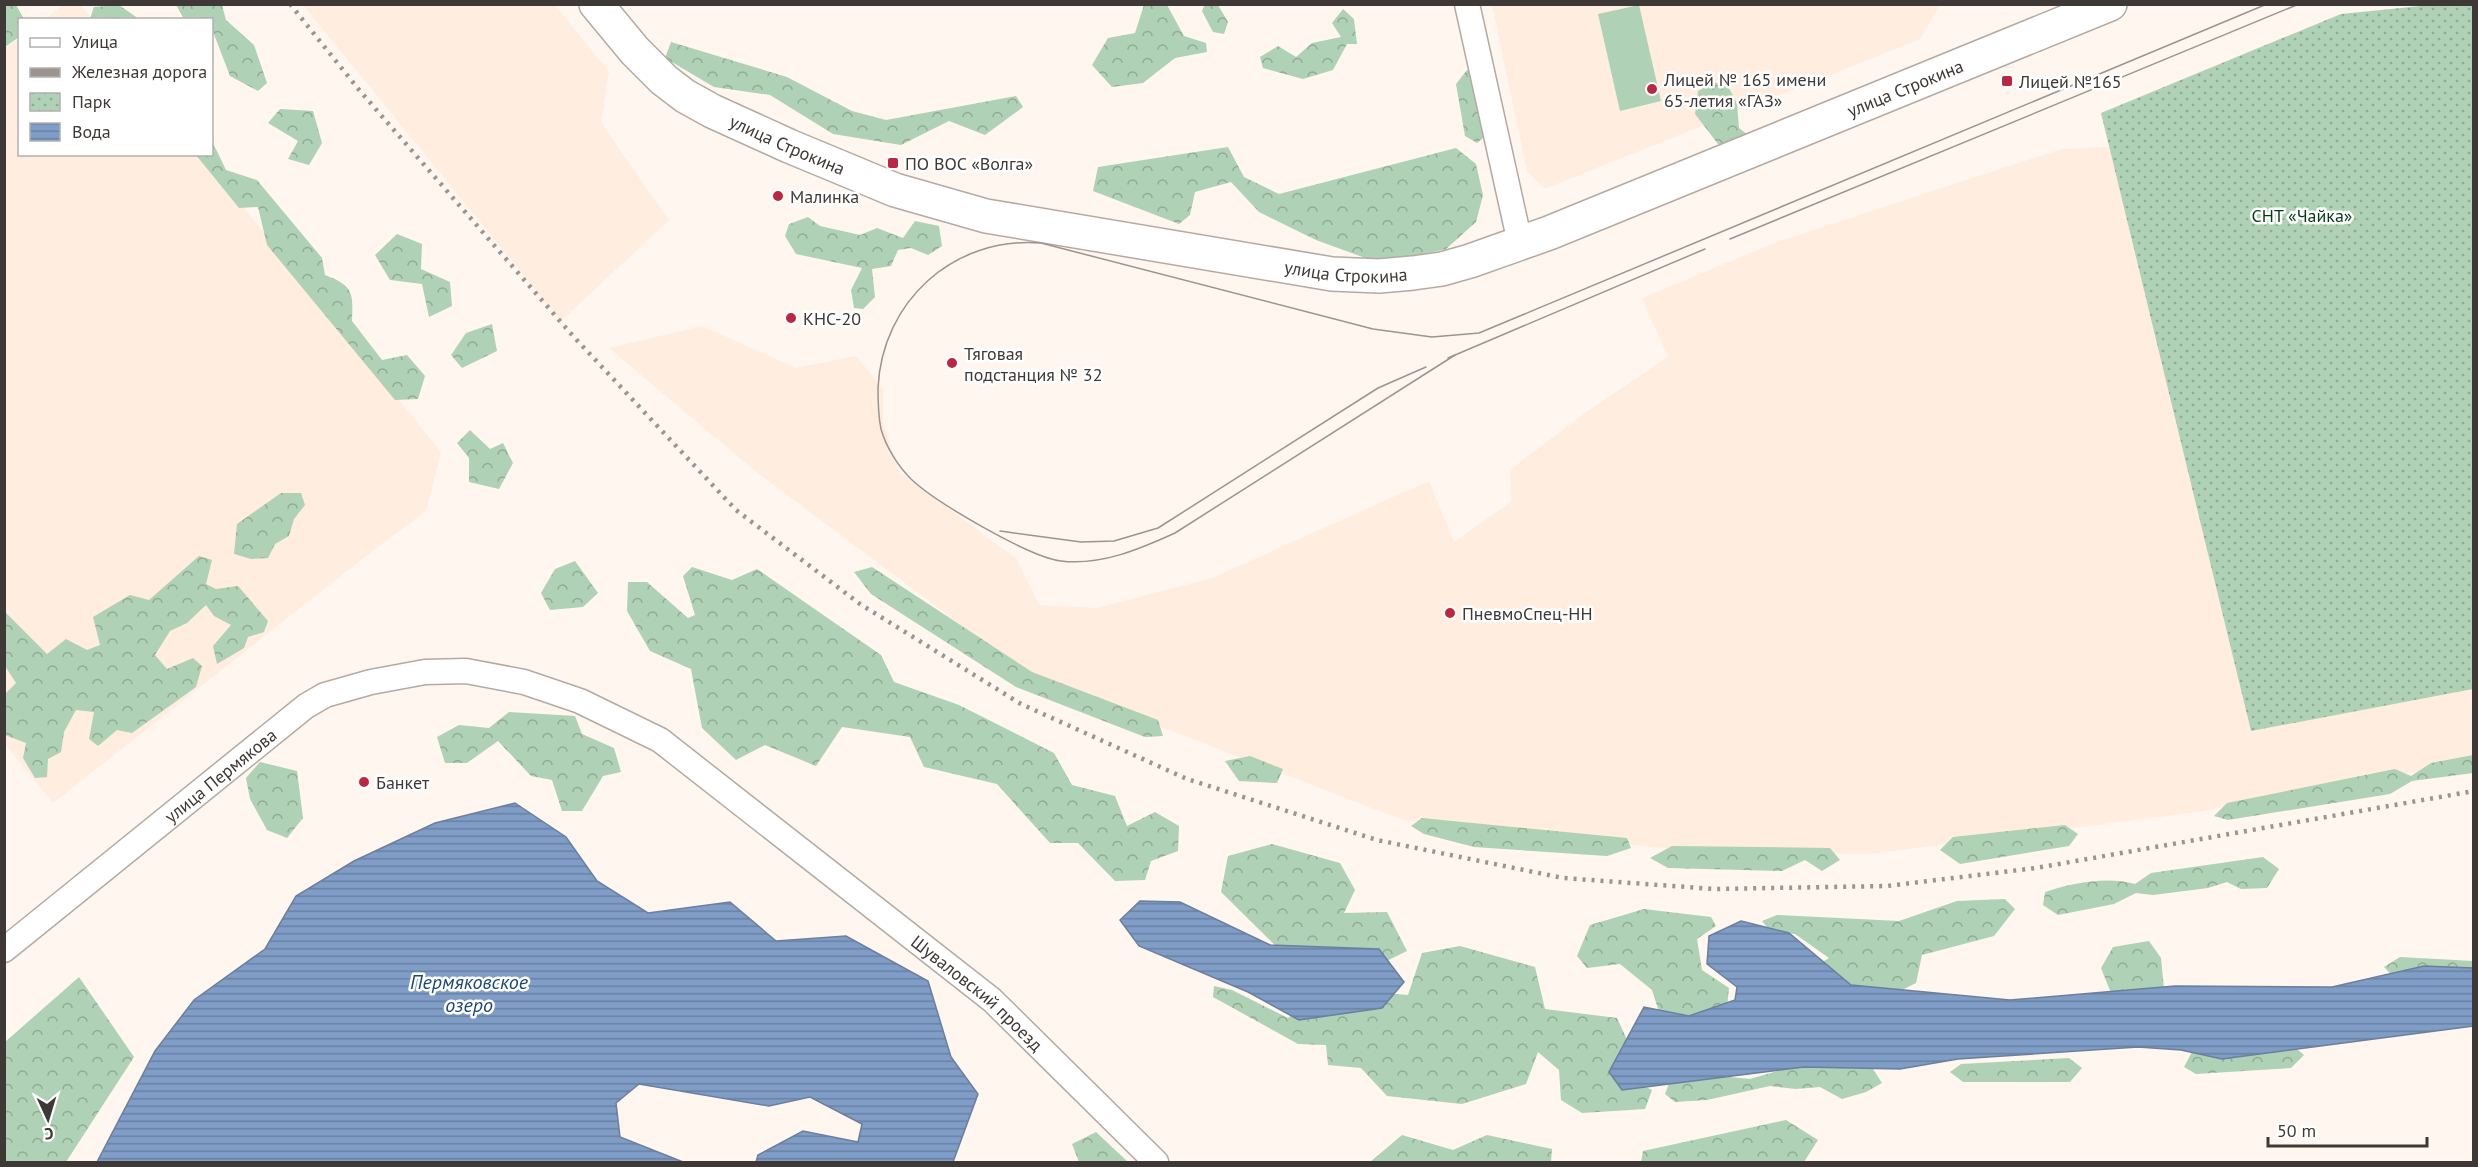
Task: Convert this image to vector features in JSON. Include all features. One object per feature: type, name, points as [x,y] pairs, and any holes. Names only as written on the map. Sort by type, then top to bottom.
[{"type":"street","name":"улица Строкина","points":[[596,4],[635,51],[664,80],[685,96],[712,111],[895,190],[986,216],[1332,274],[1379,276],[1442,269],[1520,243],[2110,4]]},
{"type":"street","points":[[1467,4],[1520,243]]},
{"type":"street","name":"улица Пермякова","points":[[4,950],[306,706],[325,695],[371,682],[425,672],[466,671],[524,682],[580,701],[660,740],[786,837]]},
{"type":"street","name":"Шуваловский проезд","points":[[786,837],[992,1000],[1156,1162]]},
{"type":"shaded area","points":[[64,4],[80,5],[91,18],[46,18]]},
{"type":"shaded area","points":[[303,5],[555,5],[609,72],[601,123],[669,220],[561,321]]},
{"type":"shaded area","name":"Лицей № 165 имени 65-летия «ГАЗ»","points":[[1492,5],[1940,5],[1920,39],[1544,189],[1527,171]]},
{"type":"shaded area","points":[[18,39],[18,156],[202,156],[441,452],[426,511],[53,803],[5,744],[4,49]]},
{"type":"shaded area","points":[[2109,147],[2251,731],[2473,689],[2473,761],[2198,812],[1869,854],[1720,854],[1403,820],[1029,676],[754,470],[609,348],[702,326],[796,368],[856,356],[883,389],[883,423],[900,473],[1017,559],[1039,605],[1097,608],[1212,578],[1429,481],[1454,542],[1511,502],[1510,470],[1585,413],[1668,357],[1642,298],[1777,242],[2062,149]]},
{"type":"green space","points":[[5,4],[16,5],[23,18],[18,18],[18,38],[5,47]]},
{"type":"green space","name":"СНТ «Чайка»","points":[[2441,4],[2474,5],[2473,689],[2251,731],[2101,113],[2341,14]]},
{"type":"green space","points":[[119,5],[138,18],[90,18],[94,7]]},
{"type":"green space","points":[[176,5],[222,5],[226,20],[254,45],[267,83],[258,91],[230,76],[213,32],[213,18],[183,18]]},
{"type":"green space","points":[[1144,5],[1167,5],[1184,36],[1206,43],[1207,52],[1175,58],[1143,83],[1112,87],[1092,65],[1108,38],[1135,33]]},
{"type":"green space","points":[[1205,5],[1218,5],[1228,22],[1224,34],[1213,32],[1202,11]]},
{"type":"green space","points":[[1639,5],[1661,101],[1620,111],[1598,14]]},
{"type":"green space","points":[[1343,9],[1354,19],[1357,44],[1347,44],[1333,70],[1303,79],[1263,68],[1260,57],[1278,46],[1296,57],[1312,43],[1341,37],[1332,23]]},
{"type":"green space","points":[[671,42],[787,77],[852,111],[886,120],[1016,96],[1023,107],[985,135],[949,121],[901,145],[833,134],[770,95],[714,87],[665,58]]},
{"type":"green space","points":[[1467,70],[1477,76],[1488,134],[1477,143],[1465,136],[1456,84]]},
{"type":"green space","points":[[1714,82],[1729,88],[1737,104],[1739,128],[1748,135],[1742,142],[1718,144],[1695,114],[1698,91]]},
{"type":"green space","points":[[280,109],[313,111],[322,143],[309,165],[288,159],[298,141],[268,123]]},
{"type":"green space","points":[[213,143],[226,170],[257,180],[322,258],[325,275],[347,287],[352,297],[352,321],[382,360],[407,355],[425,376],[418,399],[395,400],[267,245],[258,207],[239,208],[197,156],[213,156]]},
{"type":"green space","points":[[1228,147],[1244,177],[1279,194],[1456,148],[1476,164],[1483,195],[1476,222],[1446,249],[1409,258],[1368,259],[1316,240],[1259,212],[1231,182],[1195,192],[1190,215],[1179,224],[1093,191],[1098,167]]},
{"type":"green space","points":[[808,217],[820,226],[860,235],[877,228],[903,238],[915,221],[939,226],[942,246],[928,255],[911,248],[898,250],[891,266],[872,269],[875,297],[863,309],[854,308],[851,290],[862,268],[796,254],[785,236],[789,224]]},
{"type":"green space","points":[[397,234],[422,244],[421,269],[450,282],[452,306],[429,317],[422,284],[390,280],[375,255]]},
{"type":"green space","points":[[492,324],[497,351],[462,368],[451,355],[466,333]]},
{"type":"green space","points":[[470,430],[490,449],[503,443],[513,463],[499,489],[469,482],[469,458],[457,443]]},
{"type":"green space","points":[[281,493],[301,493],[305,505],[294,519],[289,536],[275,544],[268,558],[251,559],[234,554],[237,524]]},
{"type":"green space","points":[[199,556],[212,560],[206,584],[216,589],[238,586],[268,621],[264,632],[248,637],[244,648],[217,664],[213,646],[231,625],[214,616],[206,605],[187,623],[170,631],[155,655],[167,669],[193,658],[202,666],[196,687],[132,733],[117,730],[98,746],[89,739],[94,712],[76,710],[64,732],[61,752],[48,759],[47,777],[35,778],[23,758],[26,743],[5,735],[5,694],[16,683],[5,666],[5,612],[47,654],[66,639],[87,650],[100,645],[93,617],[130,595],[149,600]]},
{"type":"green space","points":[[575,561],[598,593],[583,607],[550,610],[541,593],[555,569]]},
{"type":"green space","points":[[692,567],[732,580],[757,569],[881,655],[894,682],[959,705],[1054,753],[1072,785],[1115,796],[1127,826],[1155,812],[1179,826],[1178,851],[1151,861],[1145,880],[1115,881],[1078,843],[1050,843],[997,784],[924,767],[910,737],[842,727],[816,766],[765,745],[736,760],[702,728],[691,669],[650,651],[627,611],[628,582],[647,582],[688,618],[695,615],[683,576]]},
{"type":"green space","points":[[872,567],[1032,672],[1158,720],[1163,736],[1145,737],[1016,687],[871,594],[854,572]]},
{"type":"green space","points":[[509,712],[575,716],[582,734],[614,748],[621,772],[603,776],[582,811],[562,811],[552,780],[531,776],[498,741],[467,763],[445,763],[437,737],[459,725],[489,728]]},
{"type":"green space","points":[[2473,755],[2473,773],[2412,781],[2390,794],[2228,820],[2214,816],[2227,803],[2395,769],[2411,776],[2431,763]]},
{"type":"green space","points":[[1250,756],[1283,769],[1277,783],[1239,781],[1225,761]]},
{"type":"green space","points":[[260,762],[297,771],[303,818],[287,838],[267,830],[250,799],[246,778]]},
{"type":"green space","points":[[1422,818],[1627,838],[1631,848],[1607,856],[1474,847],[1424,834],[1411,826]]},
{"type":"green space","points":[[2065,825],[2078,834],[2069,846],[1960,864],[1940,850],[1953,837]]},
{"type":"green space","points":[[1272,844],[1340,863],[1355,890],[1344,913],[1387,912],[1407,951],[1362,973],[1291,961],[1221,892],[1228,856]]},
{"type":"green space","points":[[1672,846],[1830,848],[1840,860],[1822,871],[1805,860],[1782,871],[1668,868],[1650,858]]},
{"type":"green space","points":[[2263,857],[2279,869],[2267,888],[2241,889],[2227,882],[2208,888],[2153,895],[2136,893],[2114,904],[2058,915],[2043,905],[2045,892],[2067,886],[2101,881],[2135,884],[2151,873]]},
{"type":"green space","points":[[2005,899],[2015,909],[1994,936],[1922,955],[1916,983],[1888,997],[1824,995],[1811,969],[1829,958],[1795,934],[1771,932],[1762,921],[1777,915],[1899,921],[1957,901]]},
{"type":"green space","points":[[1644,909],[1711,917],[1716,926],[1697,939],[1702,970],[1729,988],[1727,1007],[1694,1020],[1660,1015],[1652,990],[1620,964],[1587,968],[1577,956],[1590,925]]},
{"type":"green space","points":[[2149,941],[2161,958],[2164,989],[2111,993],[2101,968],[2113,947]]},
{"type":"green space","points":[[1460,946],[1535,967],[1545,1009],[1617,1018],[1630,1046],[1622,1075],[1652,1090],[1645,1109],[1582,1113],[1561,1100],[1559,1070],[1538,1052],[1526,1084],[1462,1104],[1387,1096],[1361,1068],[1328,1065],[1326,1045],[1298,1044],[1213,997],[1214,986],[1232,990],[1288,1018],[1327,988],[1408,995],[1422,953]]},
{"type":"green space","points":[[2400,957],[2473,961],[2473,981],[2398,982],[2384,967]]},
{"type":"green space","points":[[79,977],[134,1057],[66,1162],[5,1162],[5,1042]]},
{"type":"green space","points":[[2292,1045],[2304,1055],[2291,1068],[2196,1074],[2184,1067],[2193,1050]]},
{"type":"green space","points":[[2069,1058],[2082,1068],[2070,1082],[1963,1082],[1950,1072],[1961,1064]]},
{"type":"green space","points":[[1794,1066],[1873,1069],[1882,1083],[1866,1092],[1842,1099],[1820,1087],[1796,1089],[1770,1086],[1707,1100],[1675,1102],[1665,1094],[1671,1078],[1699,1074],[1750,1079]]},
{"type":"green space","points":[[1786,1120],[1818,1140],[1804,1162],[1641,1162],[1643,1151]]},
{"type":"green space","points":[[1096,1132],[1128,1162],[1079,1162],[1072,1144]]},
{"type":"green space","points":[[1402,1135],[1453,1150],[1487,1135],[1552,1149],[1551,1162],[1370,1162]]},
{"type":"water","name":"Пермяковское озеро","points":[[515,803],[566,837],[597,881],[648,913],[730,902],[776,941],[846,936],[928,981],[951,1057],[978,1094],[953,1162],[756,1162],[758,1155],[803,1131],[858,1142],[862,1124],[810,1097],[769,1106],[639,1084],[616,1103],[620,1137],[683,1162],[97,1162],[155,1051],[194,1000],[265,949],[296,896],[354,861],[435,823]]},
{"type":"water","points":[[1140,901],[1180,902],[1270,945],[1379,949],[1404,982],[1382,1008],[1299,1020],[1248,992],[1139,946],[1120,920]]},
{"type":"water","points":[[1741,921],[1789,933],[1851,985],[2010,1000],[2175,986],[2332,987],[2424,966],[2473,968],[2473,1026],[2222,1059],[2181,1050],[2138,1047],[1958,1059],[1900,1069],[1804,1067],[1622,1090],[1609,1072],[1644,1007],[1689,1016],[1735,1000],[1737,987],[1707,964],[1709,936]]},
{"type":"tram line","points":[[1455,355],[1175,533],[1120,555],[1090,561],[1061,561],[1027,550],[940,501],[911,479],[893,456],[886,443],[879,419],[878,388],[883,357],[893,328],[908,302],[928,280],[952,263],[979,250],[1009,244],[1041,243],[1373,329],[1432,337],[1479,333],[2267,4]]},
{"type":"tram line","points":[[1730,239],[2299,4]]},
{"type":"tram line","points":[[1448,358],[1705,249]]},
{"type":"tram line","points":[[1000,531],[1081,542],[1114,541],[1158,528],[1378,388],[1426,367]]},
{"type":"railway","points":[[290,4],[360,91],[573,336],[736,510],[860,604],[1021,704],[1187,779],[1377,840],[1563,878],[1714,889],[1887,886],[2036,868],[2474,791]]},
{"type":"place","name":"Лицей №165","points":[[2007,81]]},
{"type":"place","name":"Лицей № 165 имени 65-летия «ГАЗ»","points":[[1652,89]]},
{"type":"place","name":"ПО ВОС «Волга»","points":[[893,163]]},
{"type":"place","name":"Малинка","points":[[778,196]]},
{"type":"place","name":"КНС-20","points":[[791,318]]},
{"type":"place","name":"Тяговая подстанция № 32","points":[[952,363]]},
{"type":"place","name":"ПневмоСпец-НН","points":[[1450,613]]},
{"type":"place","name":"Банкет","points":[[364,782]]}]
